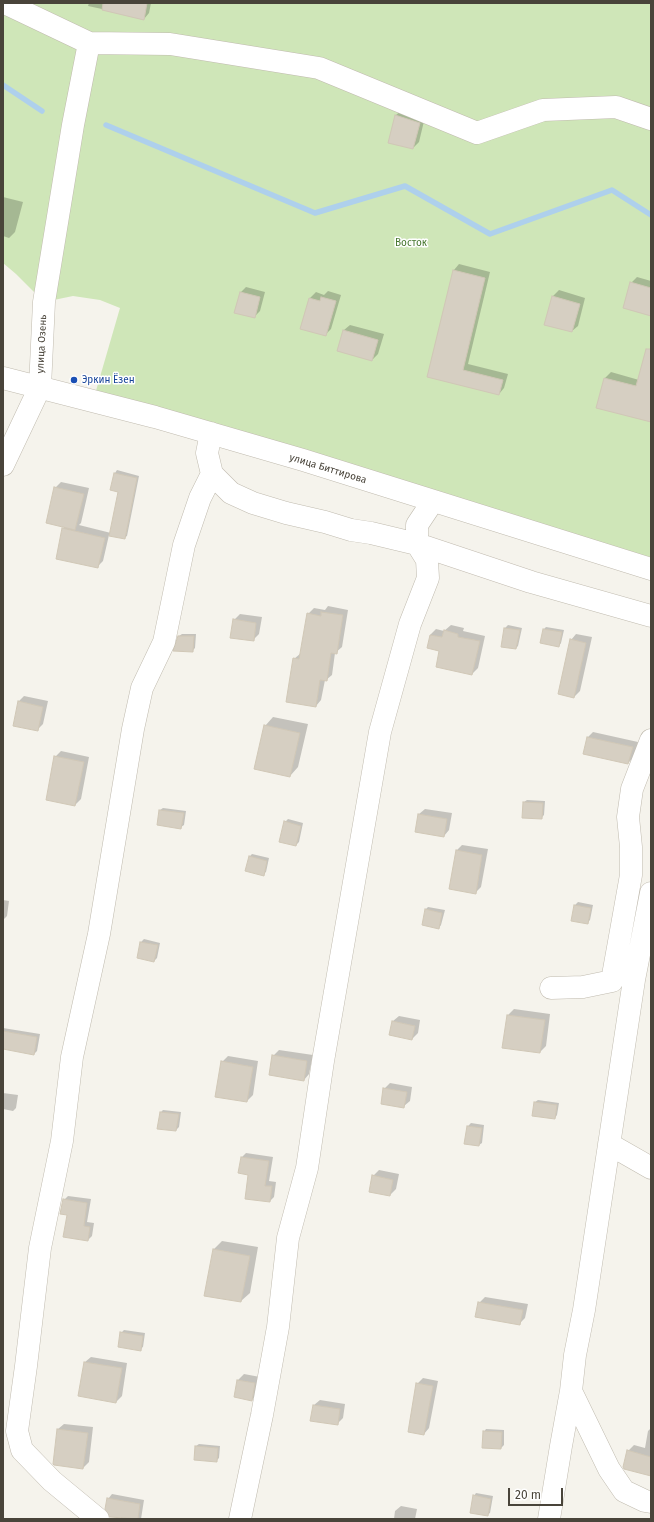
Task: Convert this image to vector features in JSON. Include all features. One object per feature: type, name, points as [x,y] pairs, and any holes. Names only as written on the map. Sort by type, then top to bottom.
[{"type":"street","points":[[5,3],[89,43],[170,44],[319,68],[477,133],[543,110],[616,107],[651,119]]},
{"type":"street","name":"улица Озень","points":[[40,387],[44,302],[73,126],[89,43]]},
{"type":"street","name":"улица Биттирова","points":[[3,378],[211,433],[651,569]]},
{"type":"street","points":[[3,465],[9,435],[40,387]]},
{"type":"street","points":[[211,433],[207,453],[212,474],[231,493],[252,503],[351,530],[371,533],[417,544],[531,582],[651,616]]},
{"type":"street","points":[[98,1519],[52,1481],[22,1450],[17,1431],[40,1248],[62,1141],[72,1057],[99,934],[133,729],[142,688],[164,642],[184,545],[200,498],[212,474]]},
{"type":"street","points":[[240,1519],[262,1415],[278,1327],[288,1238],[307,1168],[324,1053],[380,732],[410,624],[428,578],[427,560],[417,544],[417,525],[433,501]]},
{"type":"street","points":[[551,988],[583,987],[612,981],[631,875],[631,847],[628,817],[631,796],[644,755],[651,740]]},
{"type":"street","points":[[549,1519],[560,1446],[571,1391],[575,1355],[634,980],[651,893]]},
{"type":"street","points":[[609,1144],[651,1168]]},
{"type":"street","points":[[571,1391],[610,1468],[624,1491],[645,1501],[651,1502]]},
{"type":"green space","name":"Восток","points":[[3,3],[651,3],[651,569],[93,401],[120,308],[100,300],[73,296],[44,302],[3,263]]},
{"type":"building","points":[[103,3],[147,3],[144,20],[102,10]]},
{"type":"building","points":[[395,115],[420,123],[413,149],[388,143]]},
{"type":"building","points":[[453,270],[485,278],[463,370],[503,380],[499,395],[427,377]]},
{"type":"building","points":[[630,282],[651,288],[651,316],[623,308]]},
{"type":"building","points":[[240,292],[260,297],[255,318],[234,313]]},
{"type":"building","points":[[552,296],[580,304],[572,332],[544,325]]},
{"type":"building","points":[[321,297],[336,301],[326,336],[300,329],[309,298],[320,301]]},
{"type":"building","points":[[343,330],[378,340],[372,361],[337,351]]},
{"type":"building","points":[[646,349],[651,349],[651,422],[596,408],[604,378],[636,386]]},
{"type":"building","points":[[114,473],[137,478],[125,539],[109,536],[118,492],[110,490]]},
{"type":"building","points":[[54,487],[84,494],[75,530],[46,523]]},
{"type":"building","points":[[62,528],[105,538],[98,568],[56,559]]},
{"type":"building","points":[[321,612],[343,615],[337,654],[331,653],[327,681],[320,680],[316,707],[286,702],[293,658],[299,659],[307,613],[321,616]]},
{"type":"building","points":[[233,619],[256,623],[254,641],[230,638]]},
{"type":"building","points":[[504,628],[520,630],[516,649],[501,647]]},
{"type":"building","points":[[543,629],[562,632],[559,647],[540,643]]},
{"type":"building","points":[[444,630],[458,634],[458,637],[480,641],[472,675],[436,667],[439,651],[427,648],[430,635],[442,637]]},
{"type":"building","points":[[178,636],[194,636],[193,652],[173,651]]},
{"type":"building","points":[[570,639],[586,643],[574,698],[558,694]]},
{"type":"building","points":[[18,701],[43,707],[38,731],[13,726]]},
{"type":"building","points":[[264,725],[300,733],[290,777],[254,769]]},
{"type":"building","points":[[587,737],[633,747],[628,764],[583,754]]},
{"type":"building","points":[[54,756],[84,762],[75,806],[46,800]]},
{"type":"building","points":[[523,802],[543,803],[542,819],[522,818]]},
{"type":"building","points":[[159,810],[184,813],[181,829],[157,825]]},
{"type":"building","points":[[418,814],[447,819],[444,837],[415,832]]},
{"type":"building","points":[[284,821],[301,826],[296,846],[279,842]]},
{"type":"building","points":[[456,850],[482,855],[476,894],[449,889]]},
{"type":"building","points":[[249,856],[267,861],[264,876],[245,871]]},
{"type":"building","points":[[574,905],[591,908],[588,924],[571,921]]},
{"type":"building","points":[[425,909],[442,913],[439,929],[422,925]]},
{"type":"building","points":[[140,942],[158,945],[154,962],[137,958]]},
{"type":"building","points":[[507,1015],[545,1020],[540,1053],[502,1048]]},
{"type":"building","points":[[392,1021],[415,1026],[412,1040],[389,1035]]},
{"type":"building","points":[[3,1031],[37,1037],[34,1055],[3,1049]]},
{"type":"building","points":[[272,1055],[307,1061],[304,1081],[269,1075]]},
{"type":"building","points":[[221,1061],[253,1067],[247,1102],[215,1097]]},
{"type":"building","points":[[383,1088],[407,1092],[404,1108],[381,1104]]},
{"type":"building","points":[[534,1102],[557,1105],[555,1119],[532,1116]]},
{"type":"building","points":[[160,1112],[179,1114],[176,1131],[157,1129]]},
{"type":"building","points":[[467,1126],[482,1128],[479,1146],[464,1144]]},
{"type":"building","points":[[241,1157],[269,1161],[265,1186],[272,1186],[270,1202],[245,1199],[248,1175],[238,1173]]},
{"type":"building","points":[[372,1175],[393,1180],[390,1196],[369,1192]]},
{"type":"building","points":[[63,1199],[87,1203],[84,1226],[90,1227],[88,1241],[63,1237],[67,1215],[60,1214]]},
{"type":"building","points":[[213,1249],[250,1256],[241,1302],[204,1296]]},
{"type":"building","points":[[478,1302],[523,1310],[520,1325],[475,1317]]},
{"type":"building","points":[[120,1332],[143,1336],[141,1351],[118,1347]]},
{"type":"building","points":[[84,1362],[122,1368],[116,1403],[78,1396]]},
{"type":"building","points":[[237,1380],[255,1383],[252,1401],[234,1397]]},
{"type":"building","points":[[416,1383],[433,1386],[424,1435],[408,1432]]},
{"type":"building","points":[[313,1405],[340,1409],[338,1425],[310,1421]]},
{"type":"building","points":[[57,1429],[88,1433],[83,1469],[53,1464]]},
{"type":"building","points":[[483,1431],[502,1432],[501,1449],[482,1448]]},
{"type":"building","points":[[195,1446],[218,1448],[217,1462],[194,1460]]},
{"type":"building","points":[[627,1450],[651,1457],[651,1476],[624,1469],[623,1467]]},
{"type":"building","points":[[473,1495],[491,1499],[488,1516],[470,1513]]},
{"type":"building","points":[[107,1498],[140,1504],[138,1519],[110,1517],[105,1509]]},
{"type":"waterway","points":[[3,85],[42,111]]},
{"type":"waterway","points":[[106,125],[315,213],[405,186],[490,234],[612,190],[651,215]]},
{"type":"place","name":"Эркин Ёзен","points":[[74,380]]}]
